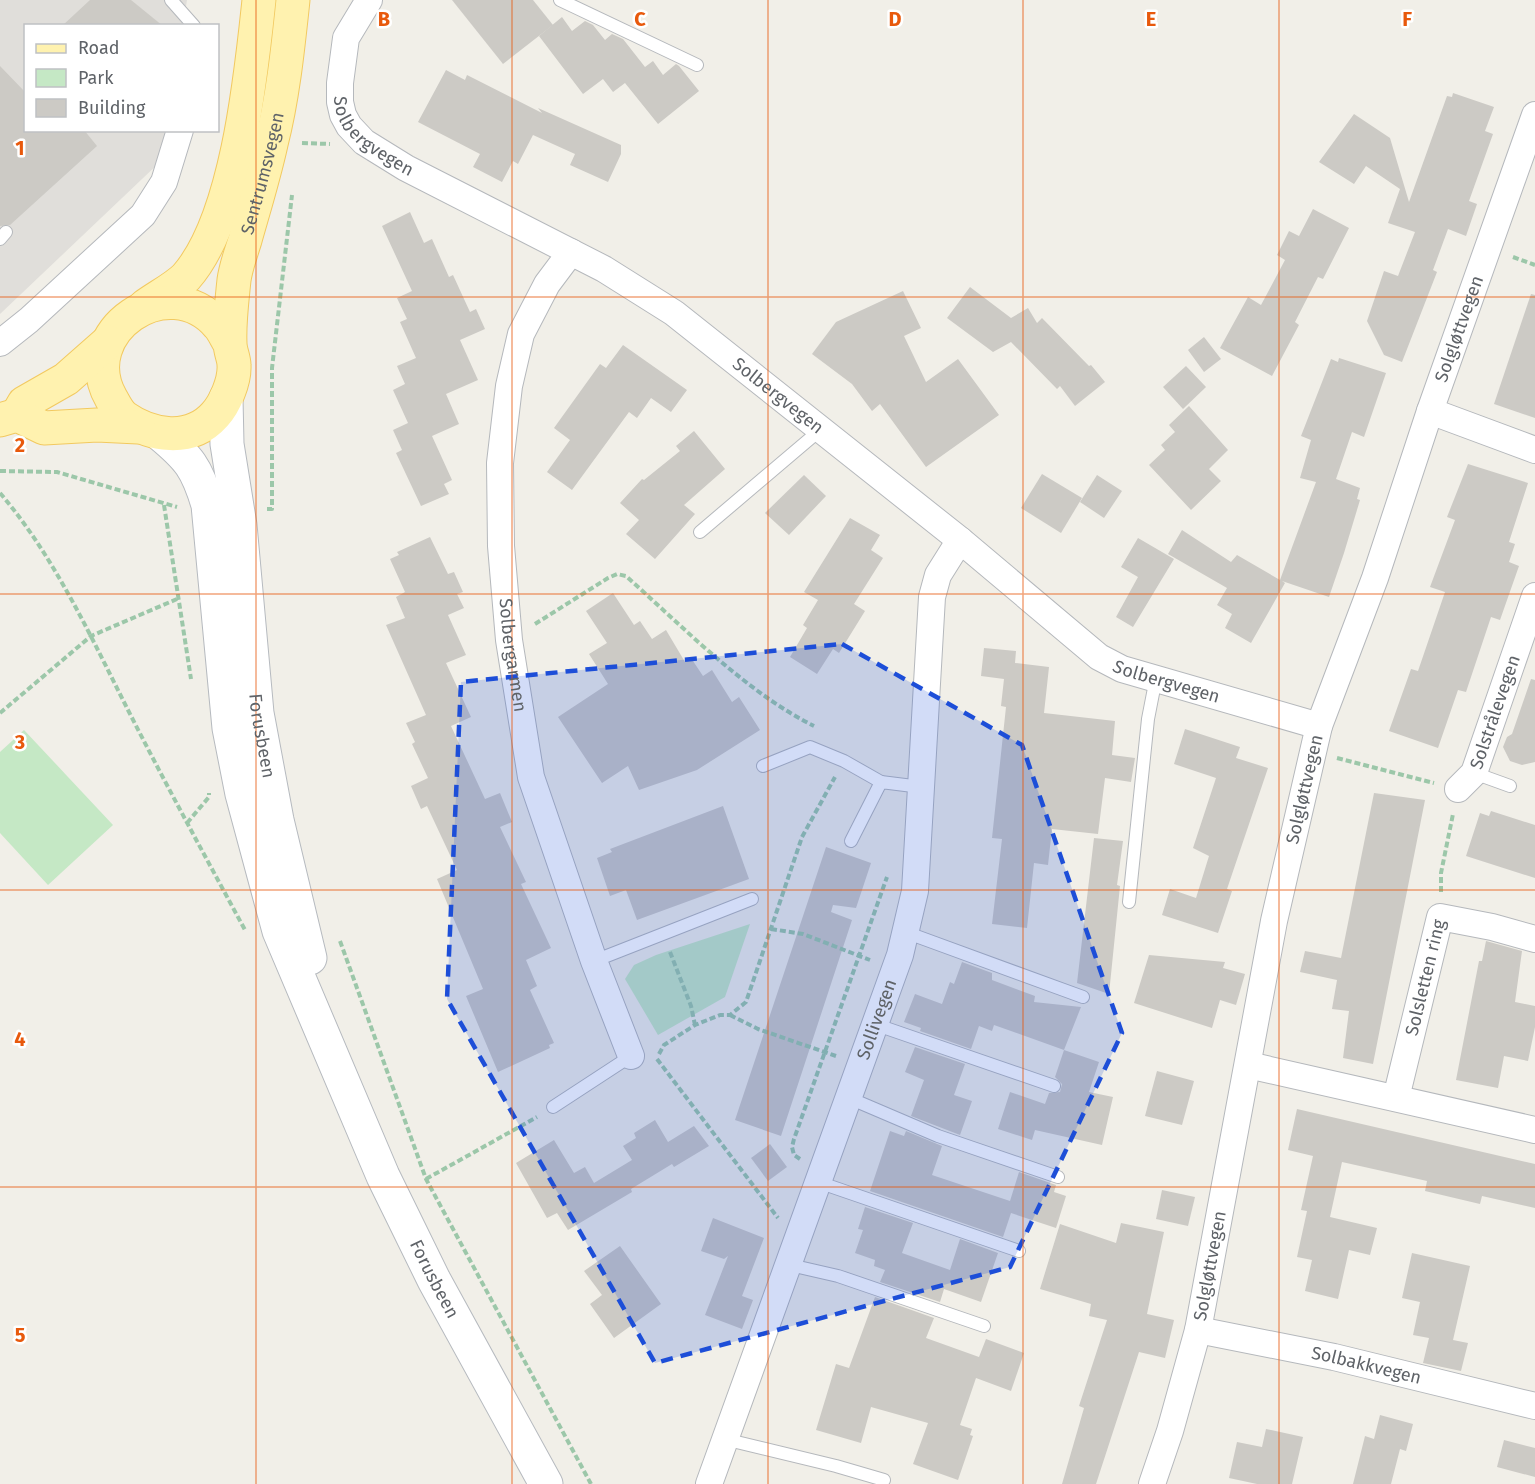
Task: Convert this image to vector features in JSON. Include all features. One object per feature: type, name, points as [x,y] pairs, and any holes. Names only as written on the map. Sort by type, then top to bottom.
[{"type":"main road","name":"Sentrumsvegen","points":[[143,307],[185,277],[212,233],[241,136],[259,0]]},
{"type":"main road","name":"Sentrumsvegen","points":[[230,344],[235,278],[272,142],[293,0]]},
{"type":"main road","points":[[161,303],[178,303],[200,310],[218,325],[230,344],[235,366],[226,398],[214,416],[195,429],[173,435],[98,425],[44,428],[8,418],[24,402],[66,379],[108,342],[123,320],[143,307],[161,303]]},
{"type":"main road","points":[[108,342],[103,361],[105,387],[120,413],[149,430]]},
{"type":"main road","name":"Forusbeen","points":[[226,398],[227,444],[240,525],[257,713],[297,908],[339,1067]]},
{"type":"main road","name":"Forusbeen","points":[[149,430],[188,458],[201,482],[208,505],[229,728],[242,794],[279,931],[339,1067],[383,1176],[419,1248],[546,1484]]},
{"type":"street","name":"Solbergvegen","points":[[369,0],[346,38],[342,62],[339,102],[349,126],[356,135],[406,168],[571,252],[639,289],[674,313],[819,431],[960,540],[1100,657],[1122,669],[1319,726]]},
{"type":"street","name":"Solgløttvegen","points":[[1152,1484],[1170,1431],[1198,1330],[1228,1158],[1275,921],[1319,726],[1375,578],[1430,411],[1535,115]]},
{"type":"street","points":[[0,343],[29,320],[143,215],[164,182],[179,132]]},
{"type":"street","name":"Solbergarmen","points":[[571,252],[547,284],[521,334],[509,386],[500,463],[501,546],[509,640],[531,777],[594,961],[631,1056]]},
{"type":"street","points":[[1430,411],[1535,450]]},
{"type":"street","name":"Sollivegen","points":[[709,1484],[895,970],[915,891],[932,597],[938,575],[960,540]]},
{"type":"street","name":"Solstrålevegen","points":[[1466,781],[1535,596]]},
{"type":"street","name":"Solsletten ring","points":[[1396,1098],[1440,917],[1492,927],[1535,939]]},
{"type":"street","points":[[1248,1065],[1535,1130]]},
{"type":"street","name":"Solbakkvegen","points":[[1198,1330],[1334,1358],[1535,1406]]},
{"type":"lane","points":[[171,0],[192,24]]},
{"type":"lane","points":[[560,0],[698,65]]},
{"type":"lane","points":[[700,532],[819,431]]},
{"type":"lane","points":[[1129,902],[1148,719],[1156,678]]},
{"type":"lane","points":[[763,766],[810,747],[844,761],[881,782],[921,787]]},
{"type":"lane","points":[[1466,781],[1510,786]]},
{"type":"lane","points":[[851,841],[881,782]]},
{"type":"lane","points":[[594,961],[752,899]]},
{"type":"lane","points":[[905,932],[1083,997]]},
{"type":"lane","points":[[874,1024],[1054,1086]]},
{"type":"lane","points":[[553,1107],[631,1056]]},
{"type":"lane","points":[[849,1098],[938,1136],[1058,1177]]},
{"type":"lane","points":[[820,1175],[1019,1251]]},
{"type":"lane","points":[[794,1254],[838,1276],[984,1326]]},
{"type":"lane","points":[[724,1439],[885,1480]]},
{"type":"path","points":[[298,143],[300,133]]},
{"type":"path","points":[[272,520],[272,368],[292,190]]},
{"type":"path","points":[[0,471],[57,472],[164,505],[183,508]]},
{"type":"path","points":[[0,493],[46,558],[91,636],[187,823],[248,934]]},
{"type":"path","points":[[164,505],[177,600],[193,690]]},
{"type":"path","points":[[258,510],[272,509]]},
{"type":"path","points":[[509,640],[608,578],[617,574],[626,576],[750,684],[791,714],[819,728]]},
{"type":"path","points":[[0,713],[91,636],[177,600]]},
{"type":"path","points":[[1313,751],[1466,781],[1441,873],[1440,917]]},
{"type":"path","points":[[730,1015],[746,1002],[802,837],[844,761]]},
{"type":"path","points":[[187,823],[209,797],[208,789]]},
{"type":"path","points":[[820,1175],[794,1155],[792,1147],[890,870]]},
{"type":"path","points":[[771,930],[803,934],[895,970]]},
{"type":"path","points":[[662,934],[691,1006],[695,1024]]},
{"type":"path","points":[[339,938],[426,1179],[591,1484]]},
{"type":"path","points":[[794,1254],[656,1059],[664,1045],[695,1024],[720,1015],[730,1015],[758,1029],[860,1065]]},
{"type":"path","points":[[426,1179],[553,1107]]},
{"type":"highlighted area","points":[[842,644],[1022,745],[1122,1033],[1010,1267],[655,1363],[447,999],[461,682]]},
{"type":"shaded area","points":[[0,0],[187,0],[183,24],[24,24],[24,132],[167,132],[162,160],[0,314]]},
{"type":"green space","points":[[24,730],[113,825],[48,885],[0,833],[0,752]]},
{"type":"green space","points":[[750,924],[725,997],[658,1035],[625,979],[634,965],[656,955]]},
{"type":"building","points":[[90,0],[131,0],[161,24],[64,24]]},
{"type":"building","points":[[452,0],[533,0],[553,25],[503,64]]},
{"type":"building","points":[[562,17],[572,31],[585,21],[593,25],[605,40],[612,34],[623,39],[645,67],[653,61],[663,75],[676,64],[699,91],[658,124],[625,83],[613,92],[603,79],[583,94],[539,36]]},
{"type":"building","points":[[0,66],[24,91],[24,132],[86,132],[97,146],[10,225],[0,226]]},
{"type":"building","points":[[446,70],[465,80],[467,75],[542,113],[538,108],[621,145],[621,154],[608,182],[570,165],[575,154],[533,135],[518,164],[513,161],[502,182],[473,167],[480,154],[418,122]]},
{"type":"building","points":[[1453,93],[1494,107],[1485,131],[1493,134],[1469,201],[1477,204],[1466,236],[1448,229],[1433,270],[1437,272],[1402,362],[1384,355],[1367,321],[1384,271],[1398,276],[1415,232],[1388,223],[1400,189],[1366,166],[1354,184],[1319,162],[1354,114],[1390,138],[1409,202],[1447,96],[1452,97]]},
{"type":"building","points":[[1313,209],[1349,228],[1323,279],[1318,277],[1295,322],[1299,325],[1272,376],[1220,348],[1248,297],[1261,305],[1285,260],[1277,255],[1289,231],[1299,236]]},
{"type":"building","points":[[410,212],[424,243],[432,239],[449,277],[453,275],[470,312],[476,309],[485,329],[460,340],[478,380],[446,394],[459,424],[432,436],[452,480],[444,484],[449,494],[421,506],[396,453],[402,450],[393,430],[408,423],[393,390],[405,384],[397,366],[416,358],[400,322],[407,319],[397,298],[412,291],[382,226]]},
{"type":"building","points":[[970,287],[1011,318],[1028,308],[1037,323],[1042,318],[1089,366],[1091,365],[1105,382],[1075,406],[1060,386],[1057,389],[1011,342],[993,352],[947,318]]},
{"type":"building","points":[[903,291],[921,328],[904,336],[926,382],[958,359],[999,415],[926,467],[880,404],[872,411],[852,384],[812,354],[836,322]]},
{"type":"building","points":[[1531,294],[1535,295],[1535,418],[1494,404]]},
{"type":"building","points":[[1204,337],[1221,359],[1204,372],[1188,350]]},
{"type":"building","points":[[623,345],[687,390],[671,412],[651,398],[637,418],[629,412],[572,490],[547,472],[570,440],[554,428],[600,364],[606,368]]},
{"type":"building","points":[[1339,358],[1386,373],[1364,437],[1352,432],[1336,479],[1360,488],[1357,499],[1360,500],[1344,553],[1329,597],[1282,581],[1285,583],[1251,643],[1225,628],[1232,614],[1217,605],[1227,588],[1168,554],[1182,530],[1231,562],[1237,555],[1280,580],[1316,482],[1300,478],[1311,440],[1301,436],[1331,359],[1338,362]]},
{"type":"building","points":[[1186,366],[1206,387],[1183,409],[1163,387]]},
{"type":"building","points":[[1189,406],[1228,450],[1209,469],[1221,481],[1191,510],[1149,465],[1165,450],[1161,445],[1175,432],[1169,425]]},
{"type":"building","points":[[694,431],[725,469],[684,505],[695,514],[655,559],[626,534],[639,520],[620,503],[642,479],[644,480],[680,451],[676,446]]},
{"type":"building","points":[[1468,464],[1528,483],[1509,542],[1515,544],[1509,562],[1519,566],[1500,620],[1491,617],[1466,692],[1458,690],[1438,748],[1389,731],[1411,669],[1418,671],[1445,592],[1430,587],[1455,520],[1447,517]]},
{"type":"building","points":[[1042,474],[1082,498],[1061,533],[1021,508]]},
{"type":"building","points":[[804,475],[826,496],[789,535],[765,513]]},
{"type":"building","points":[[1097,475],[1122,491],[1104,518],[1080,502]]},
{"type":"building","points":[[850,518],[880,535],[871,550],[883,558],[854,604],[865,611],[839,653],[833,649],[817,674],[790,657],[807,628],[803,625],[818,600],[804,592]]},
{"type":"building","points":[[430,537],[448,574],[454,572],[463,592],[457,594],[464,608],[448,615],[466,655],[446,663],[471,717],[451,726],[485,799],[500,793],[512,822],[500,827],[526,882],[521,884],[551,948],[526,960],[537,986],[530,990],[554,1043],[549,1045],[550,1048],[498,1072],[466,996],[483,989],[437,879],[457,870],[427,806],[421,809],[411,786],[428,778],[412,744],[415,742],[406,723],[426,715],[386,625],[405,618],[396,597],[405,592],[390,559],[399,555],[397,552]]},
{"type":"building","points":[[1138,538],[1174,559],[1133,627],[1116,617],[1138,577],[1121,567]]},
{"type":"building","points":[[613,593],[634,625],[640,621],[652,639],[666,630],[685,662],[691,658],[703,676],[712,670],[732,702],[739,697],[760,730],[697,770],[639,790],[628,766],[602,783],[558,717],[608,684],[589,654],[607,643],[586,611]]},
{"type":"building","points":[[984,648],[1016,651],[1015,663],[1049,667],[1044,713],[1115,721],[1112,755],[1135,758],[1131,782],[1105,778],[1098,834],[1052,829],[1048,865],[1034,863],[1027,928],[992,924],[1002,839],[992,838],[1006,707],[1001,706],[1004,679],[981,676]]},
{"type":"building","points":[[1531,679],[1535,680],[1535,762],[1522,765],[1510,761],[1503,747],[1507,737],[1512,734]]},
{"type":"building","points":[[1185,729],[1240,747],[1236,758],[1268,768],[1227,889],[1232,891],[1218,933],[1162,915],[1170,889],[1196,898],[1209,856],[1193,848],[1216,778],[1174,764]]},
{"type":"building","points":[[1374,793],[1425,800],[1373,1064],[1343,1058],[1349,1011],[1332,1009],[1337,980],[1300,972],[1305,951],[1341,958]]},
{"type":"building","points":[[723,806],[749,879],[637,920],[626,890],[610,896],[597,858],[612,852],[610,849]]},
{"type":"building","points":[[1491,811],[1535,825],[1535,878],[1466,856],[1480,813],[1489,816]]},
{"type":"building","points":[[1094,838],[1123,841],[1117,885],[1120,886],[1109,994],[1077,983]]},
{"type":"building","points":[[826,847],[871,863],[856,908],[833,905],[831,912],[852,920],[781,1136],[735,1120]]},
{"type":"building","points":[[1486,941],[1522,951],[1515,1002],[1535,1006],[1535,1027],[1528,1061],[1504,1056],[1498,1088],[1456,1080],[1479,961],[1482,961]]},
{"type":"building","points":[[1149,955],[1225,962],[1223,968],[1245,974],[1236,1005],[1220,1000],[1212,1028],[1134,1003]]},
{"type":"building","points":[[962,962],[992,973],[992,980],[1035,996],[1034,1002],[1081,1007],[1064,1050],[994,1025],[992,1031],[979,1026],[971,1049],[920,1031],[921,1028],[904,1022],[915,994],[942,1004],[950,982],[954,984]]},
{"type":"building","points":[[915,1047],[965,1064],[954,1095],[972,1101],[960,1135],[911,1116],[924,1080],[905,1072]]},
{"type":"building","points":[[1064,1050],[1099,1062],[1089,1092],[1113,1097],[1102,1145],[1035,1130],[1032,1140],[998,1129],[1010,1092],[1045,1104],[1049,1093],[1060,1092],[1062,1084],[1055,1077]]},
{"type":"building","points":[[1157,1071],[1194,1081],[1182,1125],[1145,1116]]},
{"type":"building","points":[[1297,1109],[1535,1164],[1535,1208],[1482,1196],[1480,1204],[1425,1191],[1427,1181],[1342,1162],[1330,1217],[1377,1228],[1370,1255],[1349,1250],[1338,1299],[1305,1291],[1312,1260],[1297,1257],[1307,1211],[1301,1210],[1313,1156],[1288,1150]]},
{"type":"building","points":[[655,1120],[668,1142],[694,1126],[709,1146],[674,1167],[672,1164],[631,1189],[632,1192],[568,1230],[557,1213],[547,1218],[516,1163],[554,1140],[574,1173],[585,1167],[594,1183],[632,1160],[623,1146],[636,1138],[634,1133]]},
{"type":"building","points":[[890,1131],[904,1136],[906,1131],[942,1146],[932,1175],[1010,1201],[1019,1172],[1056,1185],[1054,1192],[1066,1196],[1056,1228],[1011,1213],[1003,1237],[870,1191]]},
{"type":"building","points":[[770,1144],[787,1167],[768,1181],[751,1158]]},
{"type":"building","points":[[1162,1190],[1195,1197],[1188,1226],[1156,1219]]},
{"type":"building","points":[[865,1207],[913,1223],[902,1253],[950,1270],[960,1239],[998,1253],[981,1302],[944,1289],[940,1302],[880,1282],[885,1270],[874,1266],[875,1260],[855,1253],[863,1230],[858,1229]]},
{"type":"building","points":[[713,1218],[764,1238],[742,1296],[753,1300],[742,1329],[705,1315],[728,1256],[724,1259],[701,1251]]},
{"type":"building","points":[[1121,1223],[1164,1232],[1147,1314],[1174,1320],[1165,1358],[1139,1352],[1096,1484],[1062,1484],[1084,1408],[1079,1406],[1107,1320],[1089,1316],[1091,1304],[1040,1289],[1060,1224],[1116,1243]]},
{"type":"building","points":[[620,1246],[661,1304],[614,1338],[590,1304],[602,1295],[584,1271]]},
{"type":"building","points":[[1412,1253],[1470,1266],[1453,1340],[1468,1343],[1461,1371],[1423,1363],[1429,1338],[1413,1335],[1420,1302],[1402,1298]]},
{"type":"building","points":[[875,1297],[934,1318],[926,1338],[979,1357],[986,1339],[1024,1353],[1011,1391],[976,1378],[960,1425],[972,1429],[970,1435],[973,1436],[958,1480],[913,1464],[928,1423],[871,1407],[861,1443],[816,1430],[836,1364],[849,1368]]},
{"type":"building","points":[[1380,1415],[1413,1424],[1406,1451],[1400,1449],[1391,1484],[1353,1484],[1365,1436],[1374,1439]]},
{"type":"building","points":[[1266,1429],[1303,1437],[1292,1484],[1257,1484],[1229,1478],[1237,1442],[1262,1447]]},
{"type":"building","points":[[1504,1440],[1535,1448],[1535,1477],[1497,1467]]}]
